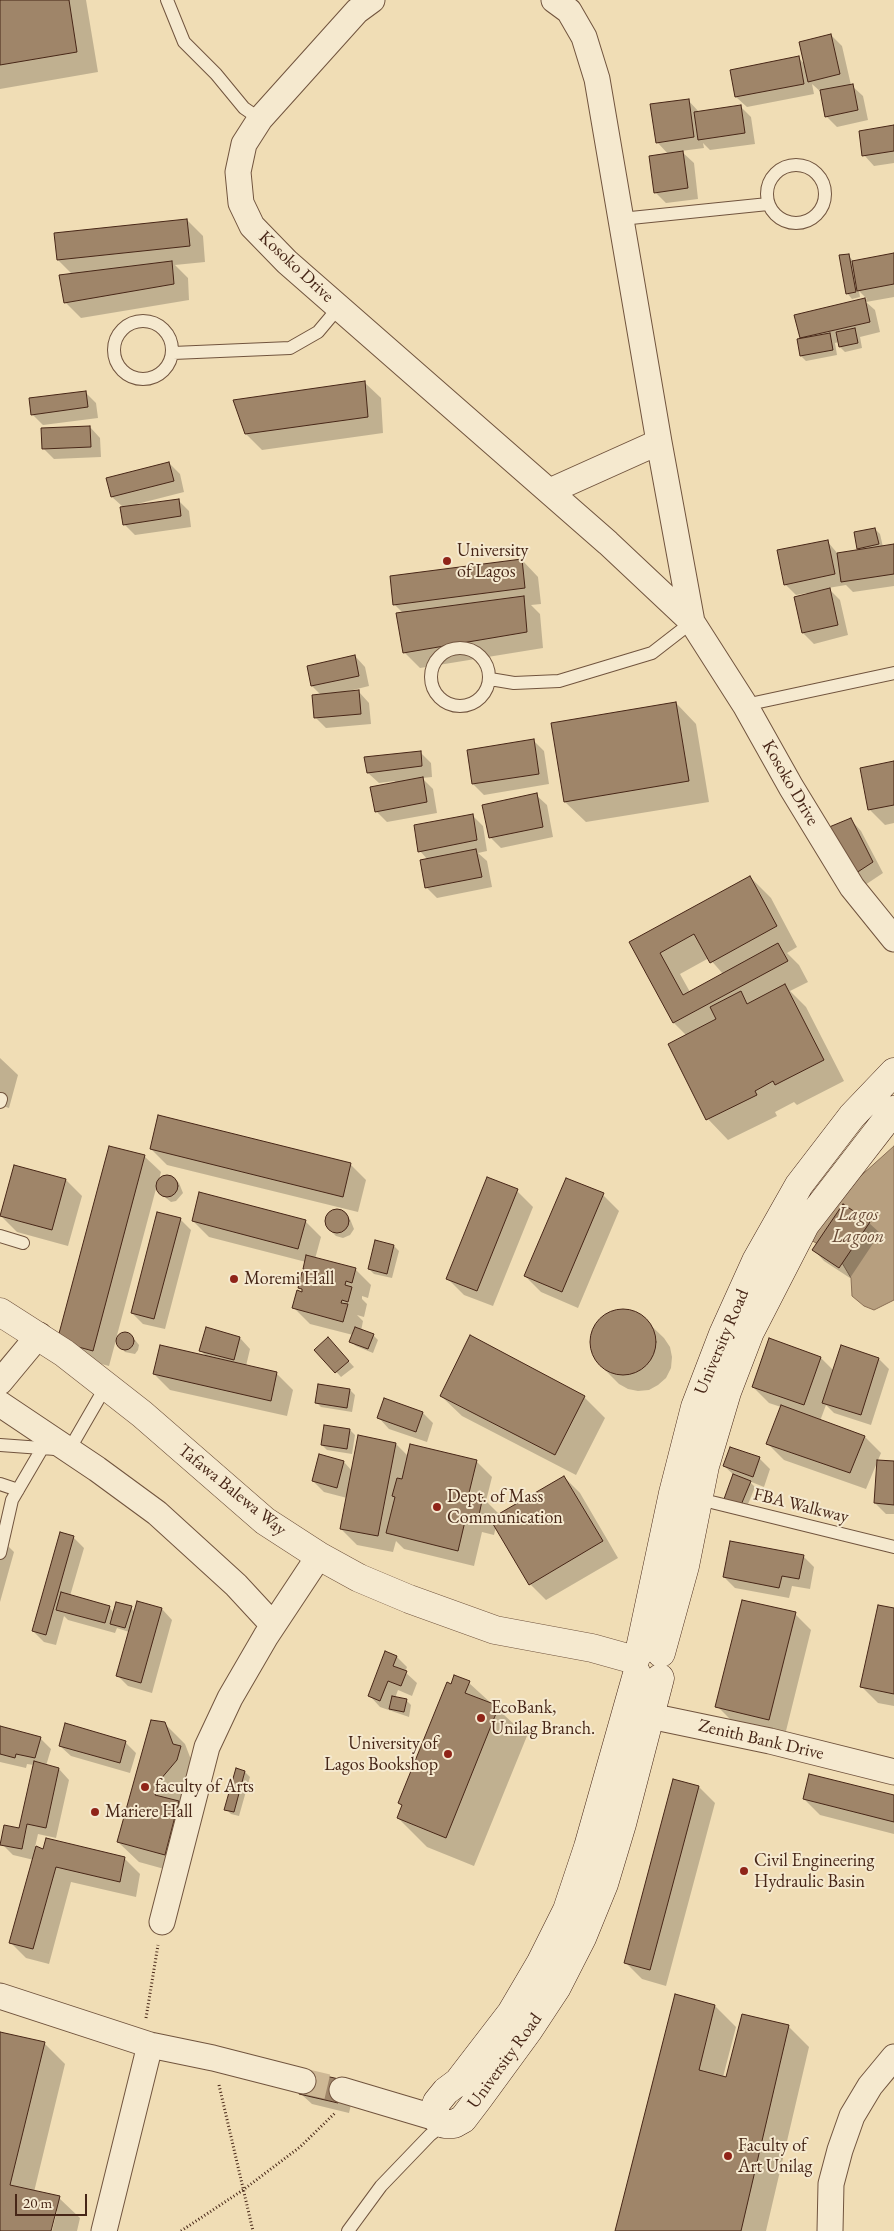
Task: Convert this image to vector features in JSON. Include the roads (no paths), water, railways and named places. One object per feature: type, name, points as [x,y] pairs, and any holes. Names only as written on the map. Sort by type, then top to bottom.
[{"type":"main road","name":"University Road","points":[[639,1714],[588,1847],[567,1910],[541,1962],[511,2013],[458,2082],[446,2091],[434,2110],[440,2121],[454,2124],[463,2119],[533,2024],[557,1987],[582,1938],[604,1884],[639,1714],[646,1664],[685,1566],[686,1496],[694,1407],[723,1334],[756,1261],[799,1185],[852,1116],[894,1072]]},
{"type":"main road","name":"University Road","points":[[686,1496],[705,1466],[728,1392],[750,1332],[778,1274],[805,1225],[894,1110]]},
{"type":"main road","name":"Tafawa Balewa Way","points":[[0,1312],[39,1335],[142,1414],[265,1521],[319,1556],[359,1578],[409,1599],[495,1630],[592,1648],[646,1664]]},
{"type":"street","name":"Kosoko Drive","points":[[372,0],[357,11],[260,119],[244,144],[238,172],[241,203],[252,226],[287,262],[550,491],[692,622],[745,706],[791,787],[852,886],[894,940]]},
{"type":"street","name":"Kosoko Drive","points":[[554,0],[569,11],[580,31],[594,70],[658,442],[692,622]]},
{"type":"street","points":[[550,491],[658,442]]},
{"type":"street","points":[[0,1382],[39,1335]]},
{"type":"street","points":[[0,1404],[157,1512],[236,1585],[273,1625]]},
{"type":"street","points":[[162,1922],[207,1747],[230,1698],[273,1625],[319,1556]]},
{"type":"street","name":"Zenith Bank Drive","points":[[639,1714],[770,1741],[894,1772]]},
{"type":"street","points":[[0,1996],[150,2045],[303,2080]]},
{"type":"street","points":[[104,2231],[150,2045]]},
{"type":"street","points":[[830,2231],[831,2184],[840,2150],[857,2108],[870,2086],[894,2057]]},
{"type":"street","points":[[386,2104],[446,2091]]},
{"type":"street","points":[[348,2092],[440,2121]]},
{"type":"lane","points":[[167,0],[184,42],[216,74],[244,108],[260,119]]},
{"type":"lane","points":[[797,164],[815,171],[825,187],[823,206],[818,214],[810,220],[790,223],[773,212],[768,204],[768,185],[779,170],[788,166],[797,164]]},
{"type":"lane","points":[[621,219],[768,204]]},
{"type":"lane","points":[[173,353],[290,348],[318,332],[339,307]]},
{"type":"lane","points":[[144,321],[162,327],[168,334],[173,353],[165,370],[156,377],[147,380],[136,379],[127,375],[120,368],[113,351],[119,332],[135,322],[144,321]]},
{"type":"lane","points":[[490,680],[514,683],[559,681],[652,653],[692,622]]},
{"type":"lane","points":[[461,648],[470,649],[479,654],[485,661],[490,680],[482,697],[473,704],[464,707],[453,706],[444,702],[432,688],[430,678],[436,660],[452,649],[461,648]]},
{"type":"lane","points":[[745,706],[894,673]]},
{"type":"lane","points":[[0,1236],[23,1242]]},
{"type":"lane","points":[[0,1445],[69,1450],[106,1386]]},
{"type":"lane","points":[[0,1553],[12,1500],[43,1447]]},
{"type":"lane","points":[[0,1484],[18,1490]]},
{"type":"lane","name":"FBA Walkway","points":[[686,1496],[894,1547]]},
{"type":"lane","points":[[348,2231],[381,2186],[440,2121]]},
{"type":"water","name":"Lagos Lagoon","points":[[894,1146],[894,1300],[874,1310],[864,1306],[852,1296],[851,1278],[838,1256],[811,1240],[824,1209]]},
{"type":"tunnel","points":[[303,2081],[342,2090]]},
{"type":"place","name":"University of Lagos","points":[[447,561]]},
{"type":"place","name":"Moremi Hall","points":[[234,1279]]},
{"type":"place","name":"Dept. of Mass Communication","points":[[437,1507]]},
{"type":"place","name":"EcoBank, Unilag Branch.","points":[[481,1718]]},
{"type":"place","name":"University of Lagos Bookshop","points":[[448,1754]]},
{"type":"place","name":"faculty of Arts","points":[[145,1787]]},
{"type":"place","name":"Mariere Hall","points":[[95,1812]]},
{"type":"place","name":"Civil Engineering Hydraulic Basin","points":[[744,1871]]},
{"type":"place","name":"Faculty of Art Unilag","points":[[728,2156]]}]
